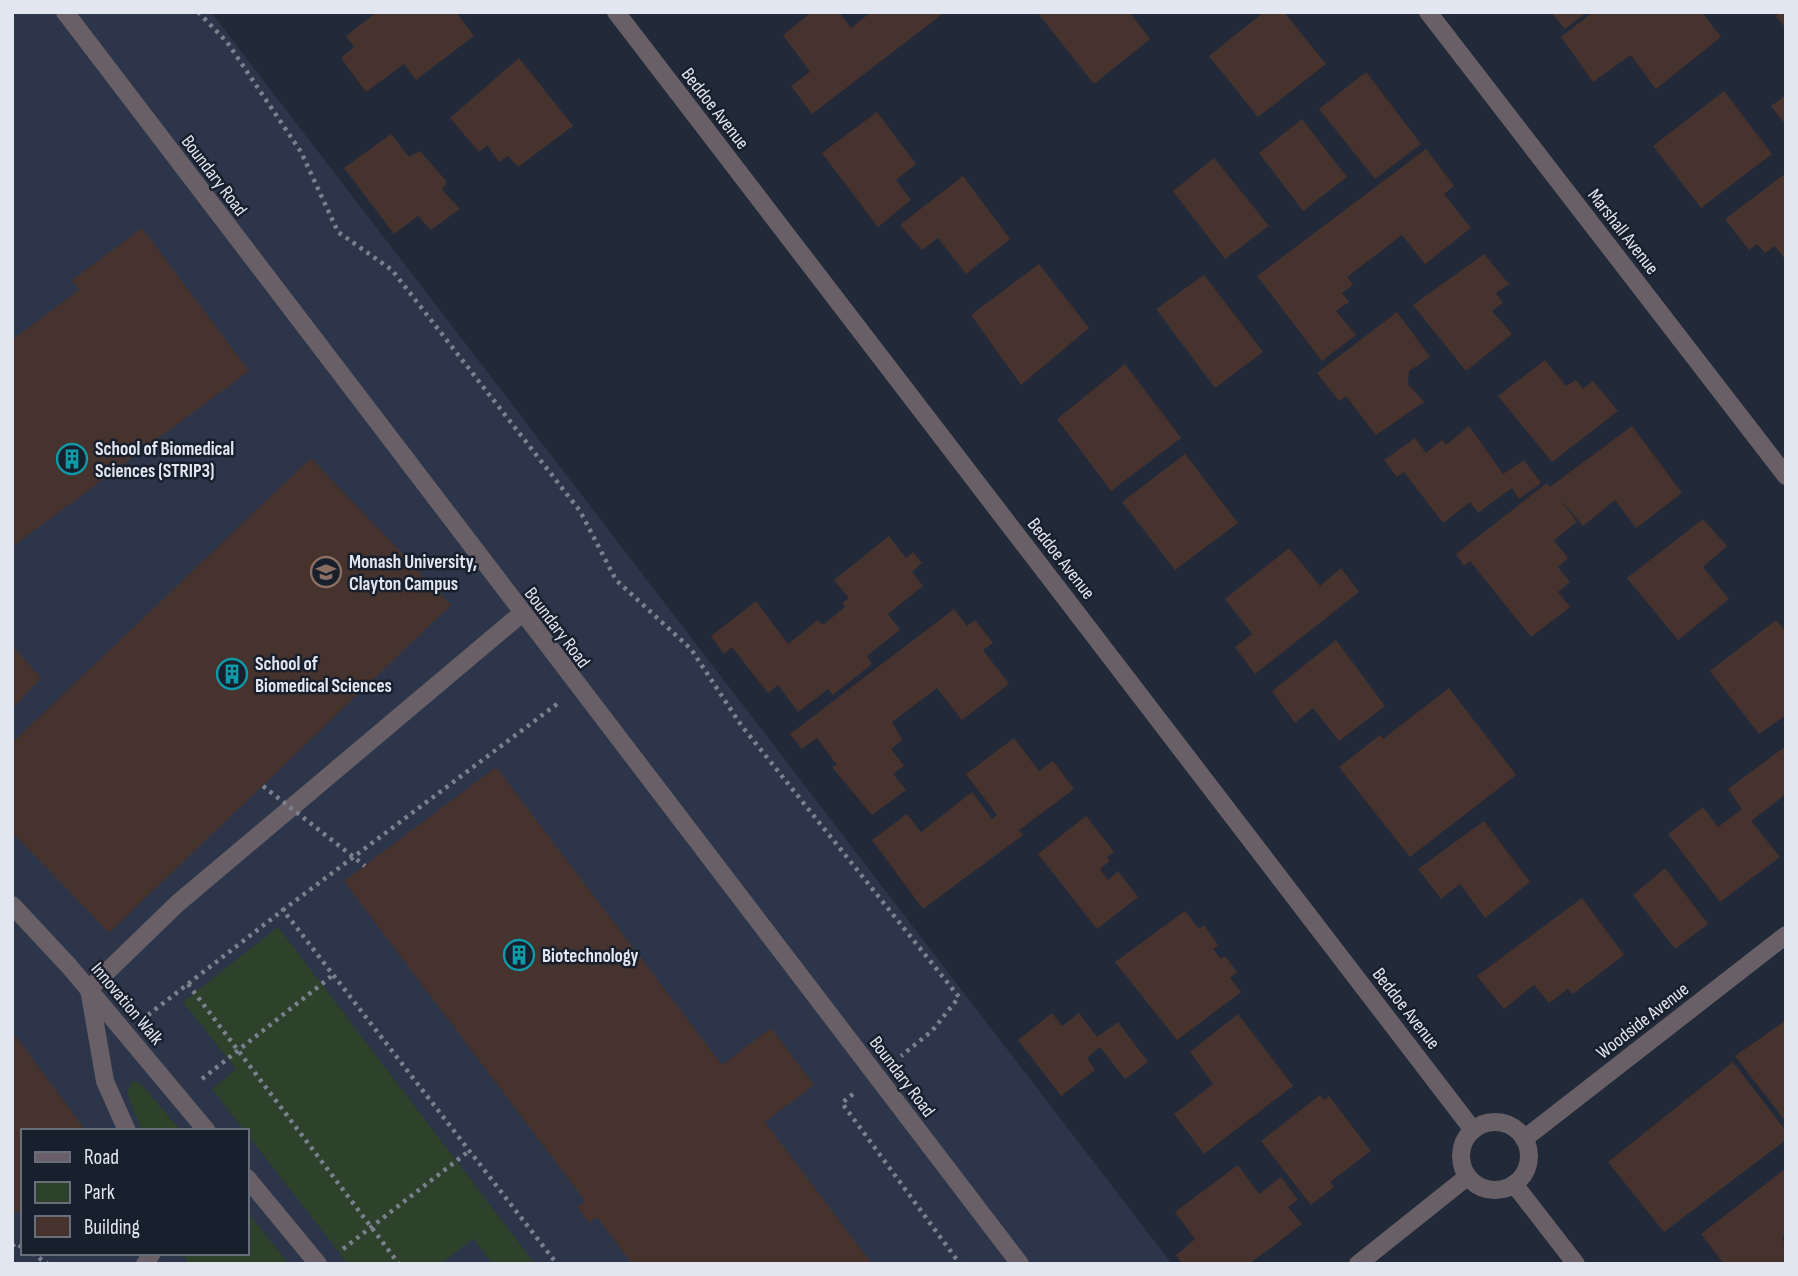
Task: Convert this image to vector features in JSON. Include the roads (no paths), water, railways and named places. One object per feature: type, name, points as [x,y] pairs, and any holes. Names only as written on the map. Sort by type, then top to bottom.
[{"type":"street","name":"Boundary Road","points":[[65,12],[521,614],[1020,1264]]},
{"type":"street","name":"Beddoe Avenue","points":[[616,12],[1474,1130]]},
{"type":"street","name":"Marshall Avenue","points":[[1429,12],[1786,476]]},
{"type":"street","points":[[126,1129],[105,1081],[89,989],[178,902],[521,614]]},
{"type":"street","name":"Innovation Walk","points":[[12,905],[89,989],[205,1129]]},
{"type":"street","name":"Woodside Avenue","points":[[1524,1139],[1786,935]]},
{"type":"street","points":[[1492,1122],[1499,1123],[1515,1129],[1524,1139],[1528,1161],[1524,1173],[1514,1184],[1501,1190],[1489,1190],[1477,1186],[1467,1177],[1460,1155],[1463,1144],[1474,1130],[1492,1122]]},
{"type":"street","points":[[1359,1264],[1467,1177]]},
{"type":"street","points":[[248,1179],[326,1260]]},
{"type":"street","points":[[1514,1184],[1576,1264]]},
{"type":"place","name":"School of Biomedical Sciences (STRIP3)","points":[[72,459]]},
{"type":"place","name":"Monash University, Clayton Campus","points":[[326,572]]},
{"type":"place","name":"School of Biomedical Sciences","points":[[232,674]]},
{"type":"place","name":"Biotechnology","points":[[519,955]]}]
